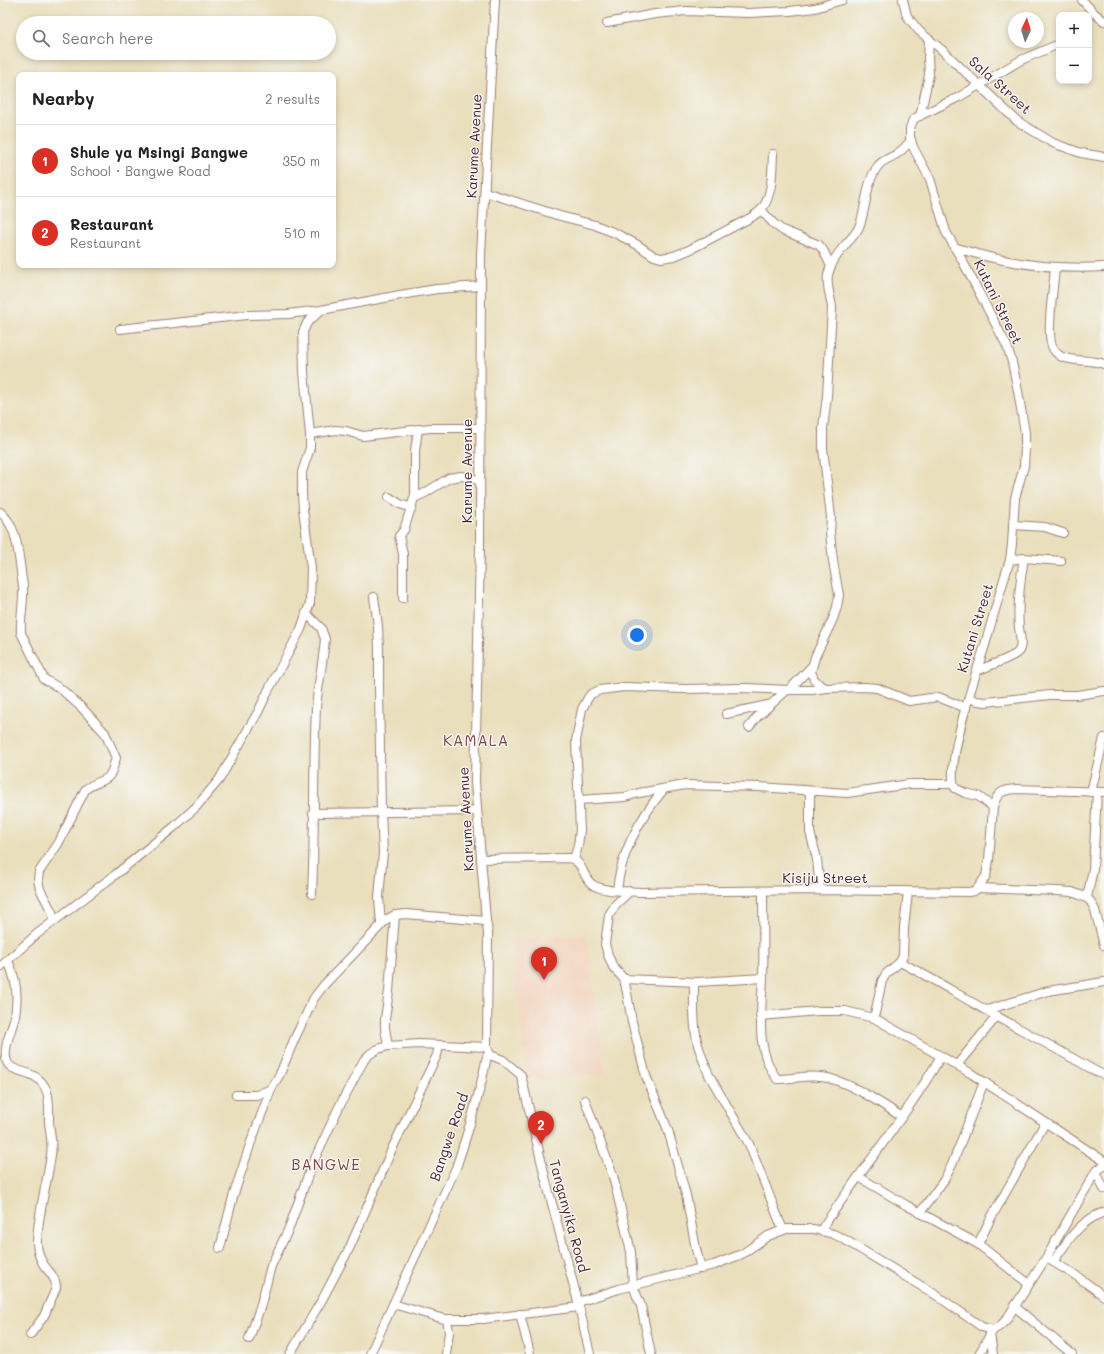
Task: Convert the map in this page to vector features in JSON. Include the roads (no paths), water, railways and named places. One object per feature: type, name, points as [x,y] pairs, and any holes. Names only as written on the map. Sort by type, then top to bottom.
[{"type":"street","name":"Karume Avenue","points":[[488,941],[475,782],[481,428],[481,254],[495,0]]},
{"type":"street","points":[[607,23],[656,14],[686,11],[749,13],[790,11],[815,8],[842,0]]},
{"type":"street","name":"Sala Street","points":[[903,0],[907,16],[916,27],[1017,121],[1053,143],[1080,153],[1104,157]]},
{"type":"street","points":[[1082,0],[1089,12]]},
{"type":"street","points":[[1092,14],[1104,21]]},
{"type":"street","points":[[920,116],[929,75],[929,39]]},
{"type":"street","points":[[920,116],[959,97],[1021,60],[1056,45]]},
{"type":"street","name":"Kutani Street","points":[[920,116],[912,120],[910,128],[911,140],[930,179],[942,222],[1007,346],[1018,391],[1025,433],[1024,466],[1015,498],[1010,560],[966,708],[956,749],[953,784]]},
{"type":"street","points":[[831,688],[821,686],[814,679],[811,672],[815,657],[833,619],[839,595],[833,561],[830,533],[830,510],[823,448],[823,428],[828,396],[832,308],[832,298],[828,286],[828,274],[831,266],[842,249],[856,233],[859,227],[865,207],[867,191],[878,166],[898,153],[911,140]]},
{"type":"street","points":[[485,192],[560,216],[595,225],[636,244],[654,256],[662,258],[674,256],[689,250],[752,217],[761,210],[766,202],[769,190],[773,154]]},
{"type":"street","points":[[761,210],[782,230],[819,245],[831,266]]},
{"type":"street","points":[[954,247],[987,257],[1055,267],[1104,267]]},
{"type":"street","points":[[1055,267],[1050,322],[1050,338],[1052,347],[1061,357],[1095,361],[1104,364]]},
{"type":"street","points":[[120,329],[240,316],[288,314],[321,310],[437,289],[481,286]]},
{"type":"street","points":[[0,967],[37,934],[174,827],[196,807],[218,780],[258,712],[301,628],[310,603],[311,568],[303,509],[302,472],[310,448],[310,434],[304,372],[303,332],[307,322],[321,310]]},
{"type":"street","points":[[310,434],[336,430],[363,436],[444,427],[481,428]]},
{"type":"street","points":[[403,598],[403,554],[399,536],[404,530],[414,498],[415,451],[418,429]]},
{"type":"street","points":[[414,498],[449,478],[461,476],[480,481]]},
{"type":"street","points":[[389,497],[400,504],[412,508]]},
{"type":"street","points":[[0,512],[10,523],[18,555],[23,586],[20,624],[21,633],[44,678],[61,689],[82,708],[105,733],[116,758],[109,777],[105,780],[92,784],[85,790],[58,844],[39,872],[38,880],[40,889],[52,912],[54,921]]},
{"type":"street","points":[[1013,525],[1045,527],[1064,533]]},
{"type":"street","points":[[1010,560],[1024,558],[1061,561]]},
{"type":"street","points":[[976,671],[1007,658],[1019,651],[1021,643],[1018,603],[1024,558]]},
{"type":"street","points":[[374,598],[379,648],[381,812],[383,852],[379,897],[382,924]]},
{"type":"street","points":[[306,613],[321,628],[325,639],[316,707],[312,894]]},
{"type":"street","points":[[749,728],[769,705],[788,690],[812,666]]},
{"type":"street","points":[[481,859],[574,859],[578,846],[580,830],[576,741],[584,703],[591,694],[600,690],[624,687],[812,690],[865,687],[877,688],[890,692],[909,701],[938,697],[966,708]]},
{"type":"street","points":[[969,698],[986,702],[1050,695],[1077,695],[1104,691]]},
{"type":"street","points":[[726,714],[744,709],[769,705]]},
{"type":"street","points":[[1104,738],[1097,792],[1093,869],[1087,898],[1095,910],[1104,945]]},
{"type":"street","points":[[579,800],[626,797],[639,793],[685,785],[747,786],[847,793],[910,784],[953,784],[955,788],[965,793],[978,796],[993,807]]},
{"type":"street","points":[[617,890],[621,867],[628,846],[646,812],[664,789]]},
{"type":"street","points":[[978,888],[986,876],[989,860],[993,807],[995,799],[1000,793],[1006,790],[1036,789],[1097,792]]},
{"type":"street","points":[[810,791],[810,832],[817,859],[820,890]]},
{"type":"street","points":[[313,813],[477,811]]},
{"type":"street","name":"Kisiju Street","points":[[574,859],[578,862],[591,884],[601,888],[630,891],[820,890],[968,892],[974,891],[978,888],[1072,892],[1087,898]]},
{"type":"street","points":[[630,891],[612,909],[609,915],[605,944],[613,967],[624,979],[632,1022],[646,1076],[668,1130],[683,1183],[701,1269]]},
{"type":"street","points":[[763,891],[763,978],[760,1027],[763,1048],[772,1072],[777,1079],[811,1076],[823,1077],[859,1090],[902,1117]]},
{"type":"street","points":[[874,1018],[882,981],[886,974],[900,962],[903,956],[908,892]]},
{"type":"street","points":[[220,1248],[233,1197],[251,1142],[271,1089],[280,1074],[314,998],[324,985],[387,919],[395,915],[406,914],[486,921]]},
{"type":"street","points":[[388,1046],[385,1019],[389,991],[395,915]]},
{"type":"street","name":"Bangwe Road","points":[[370,1354],[456,1168],[465,1141],[489,1051],[488,941]]},
{"type":"street","points":[[8,961],[14,972],[17,990],[15,1011],[7,1041],[6,1059],[9,1067],[12,1069],[27,1072],[38,1078],[46,1090],[49,1104],[49,1124],[52,1150],[43,1201],[37,1249],[42,1263],[54,1277],[56,1288],[44,1316],[30,1335]]},
{"type":"street","points":[[900,962],[1104,1075]]},
{"type":"street","points":[[624,979],[694,982],[763,978]]},
{"type":"street","points":[[694,982],[693,1014],[698,1045],[705,1065],[709,1075],[749,1144],[783,1230]]},
{"type":"street","points":[[987,1010],[1048,991],[1104,982]]},
{"type":"street","points":[[760,1016],[818,1011],[845,1011],[874,1018],[958,1065],[1104,1161]]},
{"type":"street","points":[[958,1065],[997,1016]]},
{"type":"street","points":[[290,1354],[323,1298],[350,1247],[392,1149],[437,1055],[439,1044]]},
{"type":"street","points":[[249,1339],[260,1308],[271,1266],[288,1228],[317,1153],[364,1060],[378,1048],[388,1046],[439,1044],[489,1051]]},
{"type":"street","name":"Tanganyika Road","points":[[489,1051],[521,1075],[590,1354]]},
{"type":"street","points":[[821,1230],[840,1201],[912,1104],[942,1056]]},
{"type":"street","points":[[920,1213],[944,1180],[952,1165],[984,1082]]},
{"type":"street","points":[[236,1095],[257,1095],[271,1089]]},
{"type":"street","points":[[585,1100],[612,1176],[621,1207],[631,1252],[633,1286],[641,1306],[651,1354]]},
{"type":"street","points":[[978,1244],[994,1212],[1045,1123]]},
{"type":"street","points":[[1050,1260],[1096,1171],[1104,1166]]},
{"type":"street","points":[[1096,1171],[1104,1189]]},
{"type":"street","points":[[859,1177],[920,1213],[978,1244],[1029,1284]]},
{"type":"street","points":[[979,1354],[992,1332],[1006,1320],[1029,1284],[1069,1238],[1089,1219],[1104,1212]]},
{"type":"street","points":[[393,1304],[447,1319],[483,1319],[578,1304],[598,1295],[701,1269],[731,1259],[742,1254],[768,1236],[783,1230],[821,1230],[853,1244],[992,1332]]},
{"type":"street","points":[[1050,1260],[1104,1296]]},
{"type":"street","points":[[1014,1306],[1072,1354]]},
{"type":"street","points":[[520,1314],[530,1354]]},
{"type":"street","points":[[446,1354],[449,1332],[447,1319]]},
{"type":"street","points":[[992,1332],[993,1354]]},
{"type":"place","name":"Shule ya Msingi Bangwe","points":[[544,980]]},
{"type":"place","name":"Restaurant","points":[[541,1144]]},
{"type":"district","name":"KAMALA","points":[[476,741]]},
{"type":"district","name":"BANGWE","points":[[326,1165]]}]
